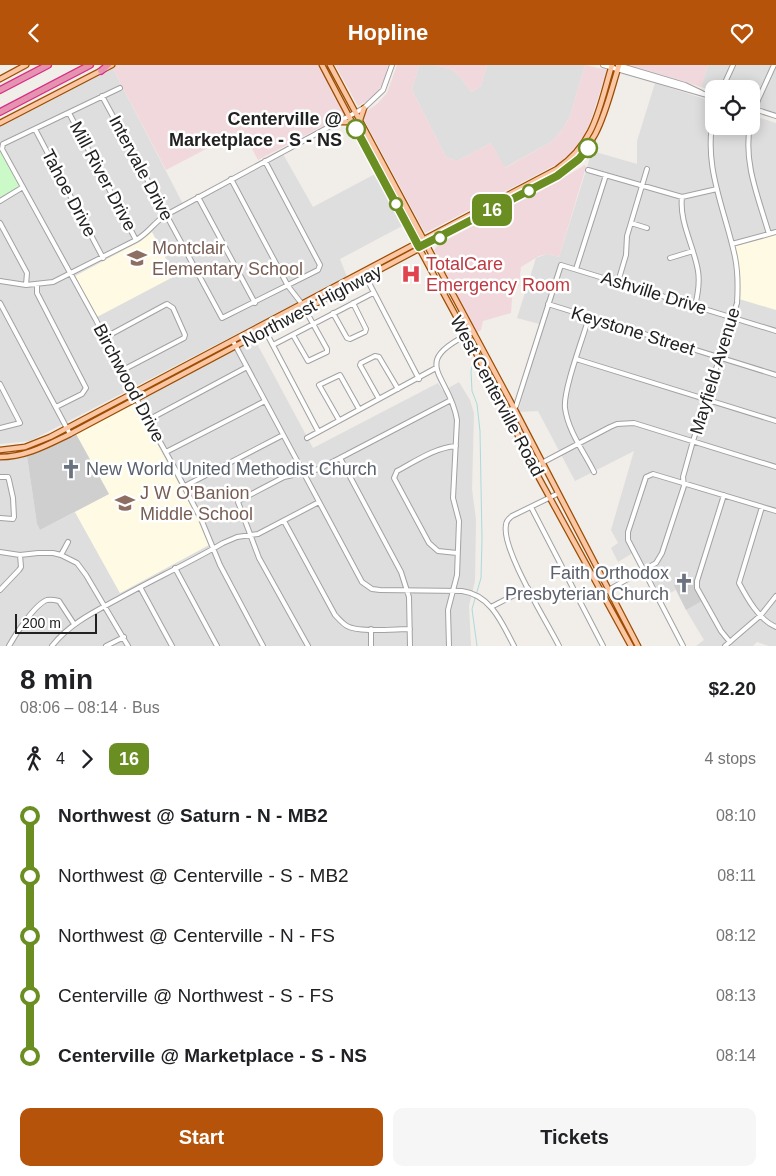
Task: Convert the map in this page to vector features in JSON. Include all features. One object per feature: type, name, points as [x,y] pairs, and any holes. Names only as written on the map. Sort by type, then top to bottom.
[{"type":"highway","points":[[0,90],[48,65]]},
{"type":"highway","points":[[0,112],[90,65]]},
{"type":"highway","points":[[101,71],[110,65]]},
{"type":"main road","points":[[0,79],[26,65]]},
{"type":"main road","name":"West Centerville Road","points":[[322,65],[489,377],[534,467],[631,646]]},
{"type":"main road","name":"West Centerville Road","points":[[330,65],[514,408],[557,494],[638,646]]},
{"type":"main road","name":"Northwest Highway","points":[[0,457],[26,453],[70,434],[236,347],[419,247],[426,245],[520,188],[551,173],[568,161],[586,142],[612,66]]},
{"type":"main road","name":"Northwest Highway","points":[[0,450],[25,447],[66,429],[302,305],[416,242],[524,194],[568,169],[584,154],[599,127],[618,66]]},
{"type":"main road","points":[[0,123],[101,71]]},
{"type":"main road","points":[[330,79],[334,78],[341,87]]},
{"type":"main road","points":[[361,123],[360,115],[364,107]]},
{"type":"main road","points":[[338,122],[349,122],[353,125]]},
{"type":"main road","points":[[593,125],[599,127]]},
{"type":"main road","points":[[373,162],[380,158]]},
{"type":"main road","points":[[520,188],[524,194]]},
{"type":"main road","points":[[392,197],[399,194]]},
{"type":"main road","points":[[378,263],[381,269]]},
{"type":"main road","points":[[441,289],[452,293]]},
{"type":"main road","points":[[445,297],[451,299],[461,309]]},
{"type":"main road","points":[[489,377],[494,373]]},
{"type":"street","points":[[0,281],[26,285],[53,282],[136,240],[146,234],[156,221],[166,215],[364,107],[383,90],[392,65]]},
{"type":"street","points":[[603,65],[618,66],[685,85],[705,94]]},
{"type":"street","points":[[726,80],[733,65]]},
{"type":"street","points":[[760,94],[774,65]]},
{"type":"street","points":[[35,129],[102,95],[120,88]]},
{"type":"street","name":"Intervale Drive","points":[[102,95],[222,318],[255,303]]},
{"type":"street","points":[[760,111],[776,117]]},
{"type":"street","name":"Mill River Drive","points":[[69,113],[136,240]]},
{"type":"street","name":"Birchwood Drive","points":[[35,129],[3,144],[2,149],[166,452],[214,548],[220,565],[263,646]]},
{"type":"street","name":"Tahoe Drive","points":[[35,129],[103,258]]},
{"type":"street","name":"Mayfield Avenue","points":[[603,593],[656,563],[662,553],[684,483],[683,477],[693,441],[737,303],[736,263],[712,171],[711,135]]},
{"type":"street","points":[[749,135],[750,169],[769,234]]},
{"type":"street","points":[[198,197],[255,303],[318,270],[320,265],[265,161]]},
{"type":"street","points":[[618,282],[626,255],[627,236],[648,169]]},
{"type":"street","points":[[588,170],[682,197],[717,189]]},
{"type":"street","points":[[576,269],[606,175]]},
{"type":"street","points":[[231,179],[288,285],[302,305],[327,349],[325,354],[308,361],[293,335]]},
{"type":"street","points":[[0,201],[23,187]]},
{"type":"street","points":[[682,197],[682,213],[698,270],[699,280],[695,306]]},
{"type":"street","points":[[0,223],[27,273],[26,285]]},
{"type":"street","points":[[631,223],[647,228]]},
{"type":"street","points":[[732,244],[776,232]]},
{"type":"street","points":[[670,257],[692,251]]},
{"type":"street","name":"Ashville Drive","points":[[548,304],[561,265],[776,331]]},
{"type":"street","points":[[368,281],[418,379]]},
{"type":"street","points":[[37,285],[37,293],[86,388],[82,394],[56,407]]},
{"type":"street","points":[[273,345],[373,293]]},
{"type":"street","points":[[0,303],[70,434]]},
{"type":"street","points":[[333,313],[347,338],[350,339],[365,332],[366,329],[353,303]]},
{"type":"street","points":[[104,338],[167,304],[173,308],[185,335],[184,338],[121,371]]},
{"type":"street","points":[[507,412],[514,408],[548,304]]},
{"type":"street","name":"Keystone Street","points":[[548,304],[776,375]]},
{"type":"street","points":[[589,317],[567,389],[565,407],[567,418],[594,472]]},
{"type":"street","points":[[449,646],[448,610],[457,575],[459,521],[454,498],[457,420],[455,409],[438,376],[436,368],[437,360],[444,348],[473,332]]},
{"type":"street","points":[[267,334],[318,431]]},
{"type":"street","points":[[233,341],[362,582],[372,589],[470,592],[495,611],[514,646]]},
{"type":"street","points":[[379,399],[360,365],[361,363],[375,356],[378,357],[398,389]]},
{"type":"street","points":[[576,359],[776,421]]},
{"type":"street","points":[[148,420],[247,367]]},
{"type":"street","points":[[307,438],[338,419],[436,368]]},
{"type":"street","points":[[338,419],[319,385],[340,375],[359,409]]},
{"type":"street","points":[[0,383],[20,423],[0,428]]},
{"type":"street","points":[[308,646],[259,558],[238,505],[240,500],[284,477],[319,469],[451,400]]},
{"type":"street","points":[[166,452],[265,401]]},
{"type":"street","points":[[534,467],[617,425],[634,423],[776,467]]},
{"type":"street","points":[[184,487],[283,435]]},
{"type":"street","points":[[456,446],[434,451],[397,471],[394,478],[429,543],[438,551],[457,553]]},
{"type":"street","points":[[340,458],[401,572],[408,591],[410,646]]},
{"type":"street","points":[[683,646],[627,536],[644,481],[650,474],[776,511]]},
{"type":"street","points":[[0,477],[8,477],[14,511],[13,519],[0,518]]},
{"type":"street","points":[[557,494],[512,516],[506,524],[506,533],[511,554],[559,646]]},
{"type":"street","points":[[724,495],[697,581],[697,588],[720,631],[730,642]]},
{"type":"street","points":[[52,646],[74,624],[175,568],[237,537],[258,533],[319,502]]},
{"type":"street","points":[[531,507],[603,646]]},
{"type":"street","points":[[762,507],[740,583],[748,599],[761,615],[776,627]]},
{"type":"street","points":[[284,521],[335,615],[347,626],[357,629],[410,629]]},
{"type":"street","points":[[61,555],[68,542]]},
{"type":"street","points":[[0,552],[20,555],[46,552],[72,559],[81,567],[128,646]]},
{"type":"street","points":[[0,590],[21,567],[20,555]]},
{"type":"street","points":[[175,568],[217,646]]},
{"type":"street","points":[[140,587],[172,646]]},
{"type":"street","points":[[491,607],[528,589]]},
{"type":"street","points":[[726,646],[761,615],[776,596]]},
{"type":"street","points":[[9,646],[23,624],[46,600],[58,601],[74,624]]},
{"type":"street","points":[[371,646],[372,629]]},
{"type":"street","points":[[106,646],[124,637]]},
{"type":"shaded area","points":[[117,65],[320,65],[346,114],[258,160],[242,130],[166,170],[112,67]]},
{"type":"shaded area","points":[[335,65],[388,65],[384,80],[378,91],[358,106]]},
{"type":"shaded area","points":[[397,65],[419,65],[412,90],[446,157],[457,161],[491,143],[505,168],[551,142],[562,130],[570,116],[585,65],[607,70],[587,132],[577,148],[561,162],[425,233],[363,118],[364,113],[377,104],[387,93]]},
{"type":"shaded area","points":[[419,65],[435,65],[453,70],[471,92],[481,86],[487,65],[585,65],[570,116],[562,130],[551,142],[504,168],[491,143],[457,161],[446,157],[412,90]]},
{"type":"shaded area","points":[[435,65],[487,65],[481,86],[471,92],[453,70]]},
{"type":"shaded area","points":[[630,65],[708,65],[701,87]]},
{"type":"shaded area","points":[[708,65],[776,65],[776,113],[760,107],[760,80],[705,80],[705,88],[701,87]]},
{"type":"shaded area","points":[[112,67],[184,206],[283,154],[313,207],[377,173],[404,225],[340,259],[347,277],[30,441],[0,444],[0,125]]},
{"type":"shaded area","points":[[655,83],[705,99],[705,135],[760,135],[760,118],[776,123],[776,646],[757,642],[753,646],[696,646],[704,640],[686,610],[702,601],[674,586],[676,590],[662,597],[636,551],[618,562],[611,548],[618,543],[611,530],[634,451],[575,481],[538,411],[518,412],[543,325],[517,318],[536,258],[547,254],[559,257],[592,151],[637,164],[637,141]]},
{"type":"shaded area","points":[[585,165],[586,167],[559,257],[547,254],[539,256],[521,267],[519,285],[512,298],[511,313],[483,321],[481,330],[477,333],[434,250],[439,244]]},
{"type":"shaded area","name":"Montclair Elementary School","points":[[152,232],[175,276],[97,317],[75,276],[141,241]]},
{"type":"shaded area","points":[[776,234],[776,310],[739,299],[740,273],[734,246]]},
{"type":"shaded area","points":[[255,340],[313,448],[438,383],[443,391],[459,382],[470,400],[474,413],[472,489],[476,520],[475,581],[469,606],[471,646],[0,646],[0,459],[27,456],[37,524],[40,530],[75,512],[120,593],[209,545],[206,534],[135,403]]},
{"type":"shaded area","name":"J W O'Banion Middle School","points":[[135,403],[206,534],[209,545],[120,593],[75,512],[109,494],[76,434]]},
{"type":"shaded area","points":[[76,434],[109,494],[40,530],[37,524],[27,456]]},
{"type":"shaded area","points":[[677,578],[696,580],[696,590],[702,601],[686,610],[674,586]]},
{"type":"green space","points":[[0,147],[21,186],[0,197]]},
{"type":"waterway","points":[[474,358],[471,371],[472,391],[477,404],[480,431],[482,539],[481,578],[472,609],[477,646]]},
{"type":"bus line","name":"16","points":[[356,129],[419,247],[436,240],[557,176],[568,169],[588,148]]},
{"type":"place","name":"Centerville @ Marketplace - S - NS","points":[[356,129]]},
{"type":"place","name":"Montclair Elementary School","points":[[137,258]]},
{"type":"place","name":"TotalCare Emergency Room","points":[[411,274]]},
{"type":"place","name":"New World United Methodist Church","points":[[71,469]]},
{"type":"place","name":"J W O'Banion Middle School","points":[[125,503]]},
{"type":"place","name":"Faith Orthodox Presbyterian Church","points":[[684,583]]}]
